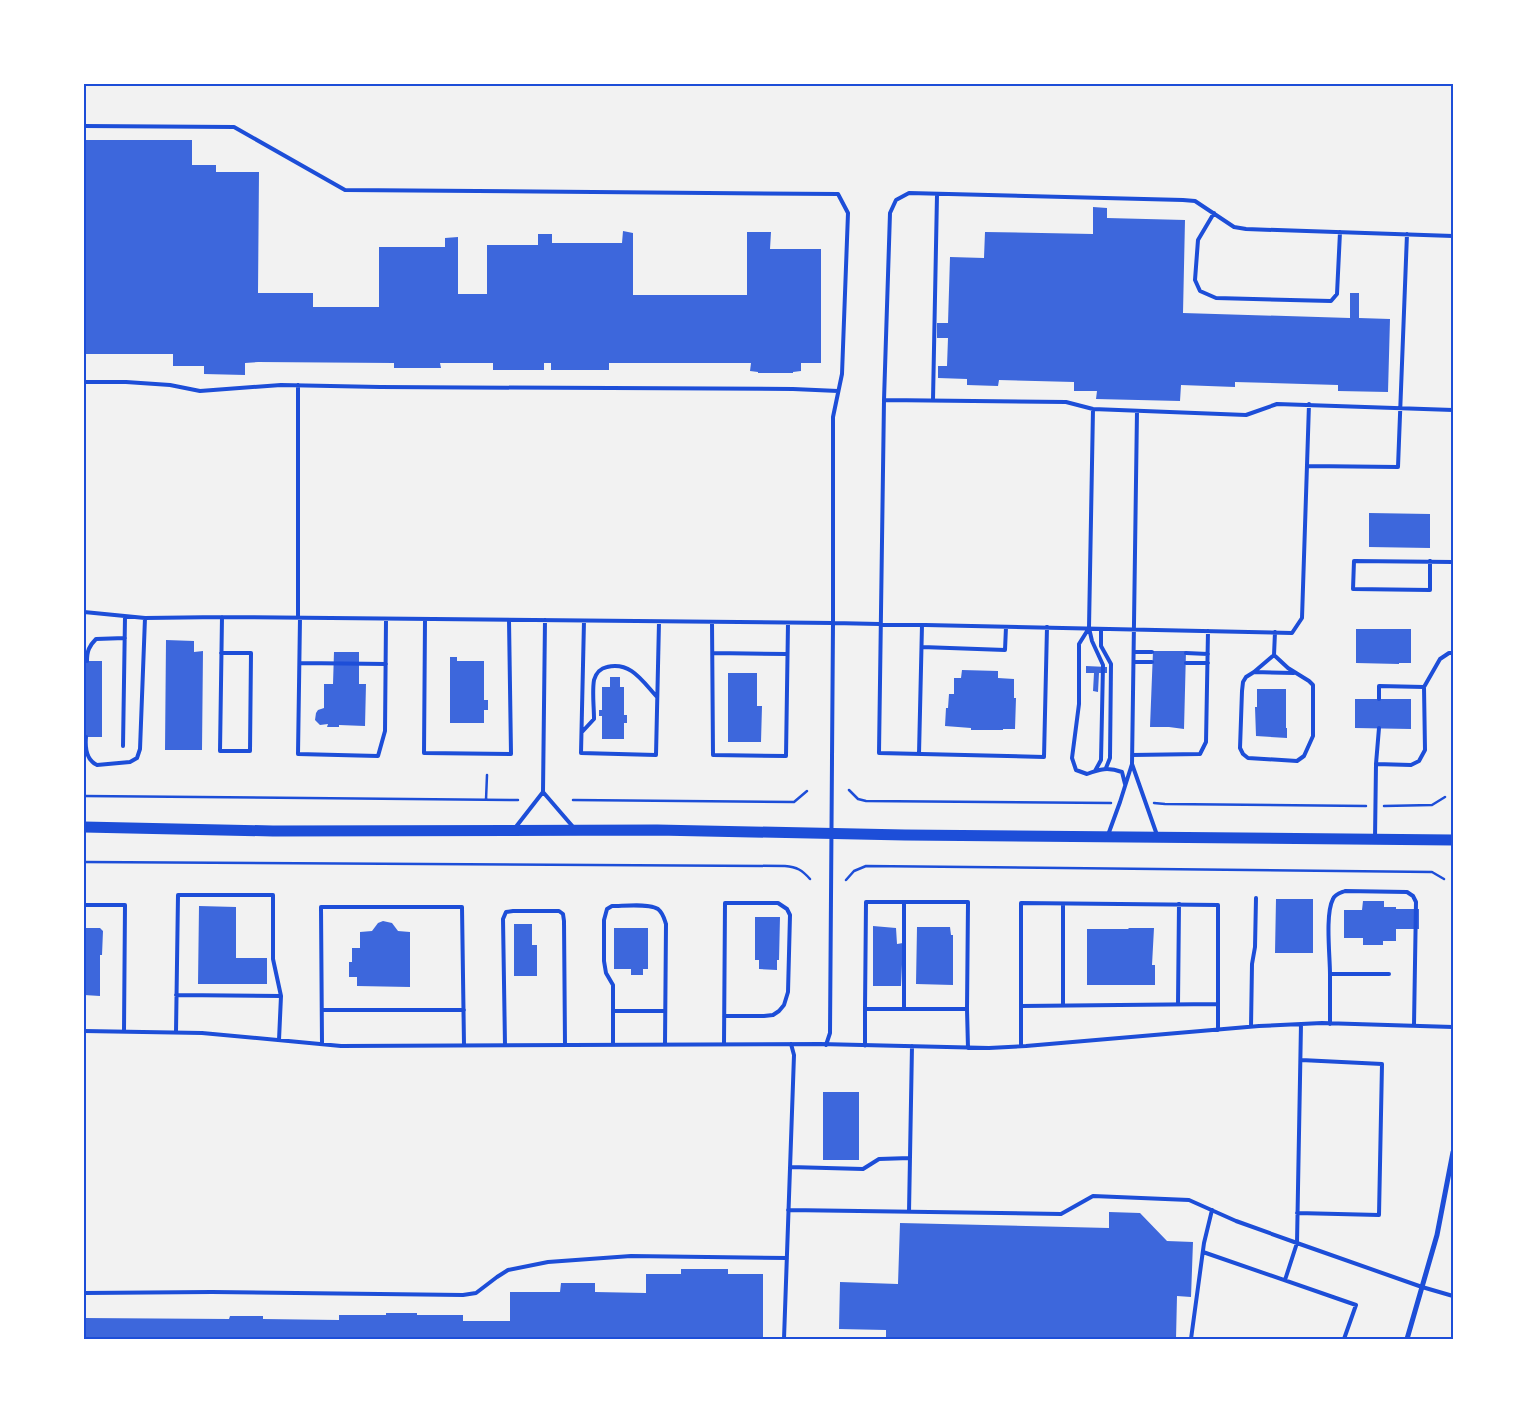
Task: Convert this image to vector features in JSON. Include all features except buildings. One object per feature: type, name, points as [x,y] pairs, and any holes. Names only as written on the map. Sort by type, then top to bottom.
[{"type":"main road","points":[[84,827],[274,831],[667,830],[831,834],[1453,840]]},
{"type":"street","points":[[1407,1339],[1437,1235],[1453,1152]]},
{"type":"lane","points":[[84,126],[234,127],[345,190],[838,194],[848,213],[842,374],[833,417],[830,1033],[826,1045]]},
{"type":"lane","points":[[1048,628],[1044,757],[879,753],[884,400],[890,213],[896,200],[909,193],[1183,200],[1195,201],[1234,227],[1246,229],[1453,236]]},
{"type":"lane","points":[[933,400],[937,195]]},
{"type":"lane","points":[[1214,214],[1198,240],[1195,280],[1200,291],[1216,298],[1331,301],[1337,294],[1340,232]]},
{"type":"lane","points":[[1307,466],[1398,467],[1407,234]]},
{"type":"lane","points":[[84,382],[170,385],[200,391],[298,385],[838,391]]},
{"type":"lane","points":[[298,385],[300,663],[298,754],[378,756],[385,731],[386,620]]},
{"type":"lane","points":[[884,400],[1066,402],[1092,409],[1246,415],[1277,404],[1453,410]]},
{"type":"lane","points":[[84,612],[146,618],[222,617],[833,623],[1292,633],[1302,618],[1309,404]]},
{"type":"lane","points":[[1092,409],[1090,628],[1092,641],[1103,665],[1101,760],[1095,771]]},
{"type":"lane","points":[[1107,836],[1132,764],[1137,412]]},
{"type":"lane","points":[[1430,561],[1430,590],[1354,589],[1354,561],[1430,561],[1453,562]]},
{"type":"lane","points":[[123,746],[125,616]]},
{"type":"lane","points":[[221,652],[252,653],[250,751],[220,751],[221,652],[222,617]]},
{"type":"lane","points":[[86,737],[85,749],[92,763],[97,765],[130,762],[137,758],[140,750],[146,618]]},
{"type":"lane","points":[[425,620],[424,753],[511,754],[509,620]]},
{"type":"lane","points":[[513,830],[543,792],[545,620]]},
{"type":"lane","points":[[584,621],[581,753],[656,755],[659,622]]},
{"type":"lane","points":[[712,622],[713,755],[786,756],[788,623]]},
{"type":"lane","points":[[919,754],[922,625]]},
{"type":"lane","points":[[922,647],[1005,650],[1006,626]]},
{"type":"lane","points":[[1090,628],[1079,644],[1079,704],[1072,758],[1076,770],[1087,774],[1106,768],[1122,772],[1125,786]]},
{"type":"lane","points":[[1100,629],[1101,646],[1111,664],[1110,758],[1106,768]]},
{"type":"lane","points":[[1132,754],[1200,754],[1206,742],[1208,631]]},
{"type":"lane","points":[[1274,655],[1288,668],[1309,681],[1312,685],[1313,736],[1304,756],[1297,761],[1248,758],[1240,748],[1242,691],[1246,676],[1254,672],[1274,655],[1275,632]]},
{"type":"lane","points":[[87,661],[90,645],[96,639],[125,638]]},
{"type":"lane","points":[[1134,652],[1152,652]]},
{"type":"lane","points":[[1186,653],[1208,654]]},
{"type":"lane","points":[[1376,764],[1411,765],[1419,761],[1425,750],[1424,687],[1440,659],[1449,653],[1453,653]]},
{"type":"lane","points":[[713,654],[788,654]]},
{"type":"lane","points":[[1134,662],[1152,662]]},
{"type":"lane","points":[[300,663],[386,664]]},
{"type":"lane","points":[[1186,663],[1208,663]]},
{"type":"lane","points":[[582,732],[594,719],[594,678],[604,668],[613,665],[630,669],[658,697]]},
{"type":"lane","points":[[1254,672],[1296,673]]},
{"type":"lane","points":[[1379,699],[1379,686],[1424,687]]},
{"type":"lane","points":[[1375,839],[1376,764],[1379,728]]},
{"type":"lane","points":[[1132,764],[1158,838]]},
{"type":"lane","points":[[543,792],[576,830]]},
{"type":"lane","points":[[1330,1024],[1329,918],[1333,898],[1345,891],[1407,892],[1413,896],[1416,902],[1414,1025]]},
{"type":"lane","points":[[176,1032],[178,895],[273,895],[273,959],[281,996],[279,1040]]},
{"type":"lane","points":[[1251,1027],[1256,898]]},
{"type":"lane","points":[[865,1046],[866,902],[968,902],[968,1048]]},
{"type":"lane","points":[[904,902],[904,1009]]},
{"type":"lane","points":[[724,1016],[773,1015],[784,1005],[788,992],[790,915],[787,909],[778,903],[725,903],[724,1016],[724,1044]]},
{"type":"lane","points":[[1021,1046],[1021,903],[1218,905],[1218,1030]]},
{"type":"lane","points":[[1063,904],[1063,1006]]},
{"type":"lane","points":[[1178,904],[1178,1004]]},
{"type":"lane","points":[[84,905],[125,905],[124,1031]]},
{"type":"lane","points":[[613,1045],[613,985],[606,973],[604,961],[604,920],[608,908],[612,906],[649,906],[657,908],[663,915],[666,924],[664,1044]]},
{"type":"lane","points":[[322,1044],[322,907],[462,907],[464,1045]]},
{"type":"lane","points":[[505,1045],[503,919],[506,912],[513,911],[559,911],[563,914],[565,1045]]},
{"type":"lane","points":[[1330,974],[1390,974]]},
{"type":"lane","points":[[176,995],[281,996]]},
{"type":"lane","points":[[1021,1006],[1218,1004]]},
{"type":"lane","points":[[865,1008],[967,1009]]},
{"type":"lane","points":[[322,1010],[464,1010]]},
{"type":"lane","points":[[613,1011],[665,1011]]},
{"type":"lane","points":[[1285,1280],[1297,1243],[1302,1024]]},
{"type":"lane","points":[[84,1031],[202,1032],[341,1046],[791,1044],[968,1048],[1021,1046],[1302,1024],[1453,1026]]},
{"type":"lane","points":[[784,1339],[794,1055],[791,1044]]},
{"type":"lane","points":[[909,1212],[912,1046]]},
{"type":"lane","points":[[1297,1213],[1379,1215],[1382,1064],[1301,1060]]},
{"type":"lane","points":[[790,1167],[863,1169],[879,1159],[910,1158]]},
{"type":"lane","points":[[788,1210],[1061,1214],[1093,1196],[1190,1200],[1236,1221],[1422,1287],[1453,1296]]},
{"type":"lane","points":[[1191,1339],[1203,1252],[1212,1210]]},
{"type":"lane","points":[[1203,1252],[1356,1305],[1344,1339]]},
{"type":"lane","points":[[84,1293],[212,1292],[463,1295],[476,1293],[508,1270],[548,1262],[631,1256],[787,1258]]},
{"type":"path","points":[[486,800],[487,775]]},
{"type":"path","points":[[573,800],[794,802],[807,791]]},
{"type":"path","points":[[84,796],[518,800]]},
{"type":"path","points":[[1432,805],[1445,797]]},
{"type":"path","points":[[84,862],[785,866],[795,867],[804,872],[810,879]]},
{"type":"path","points":[[846,880],[854,871],[866,866],[1432,872],[1444,879]]}]
